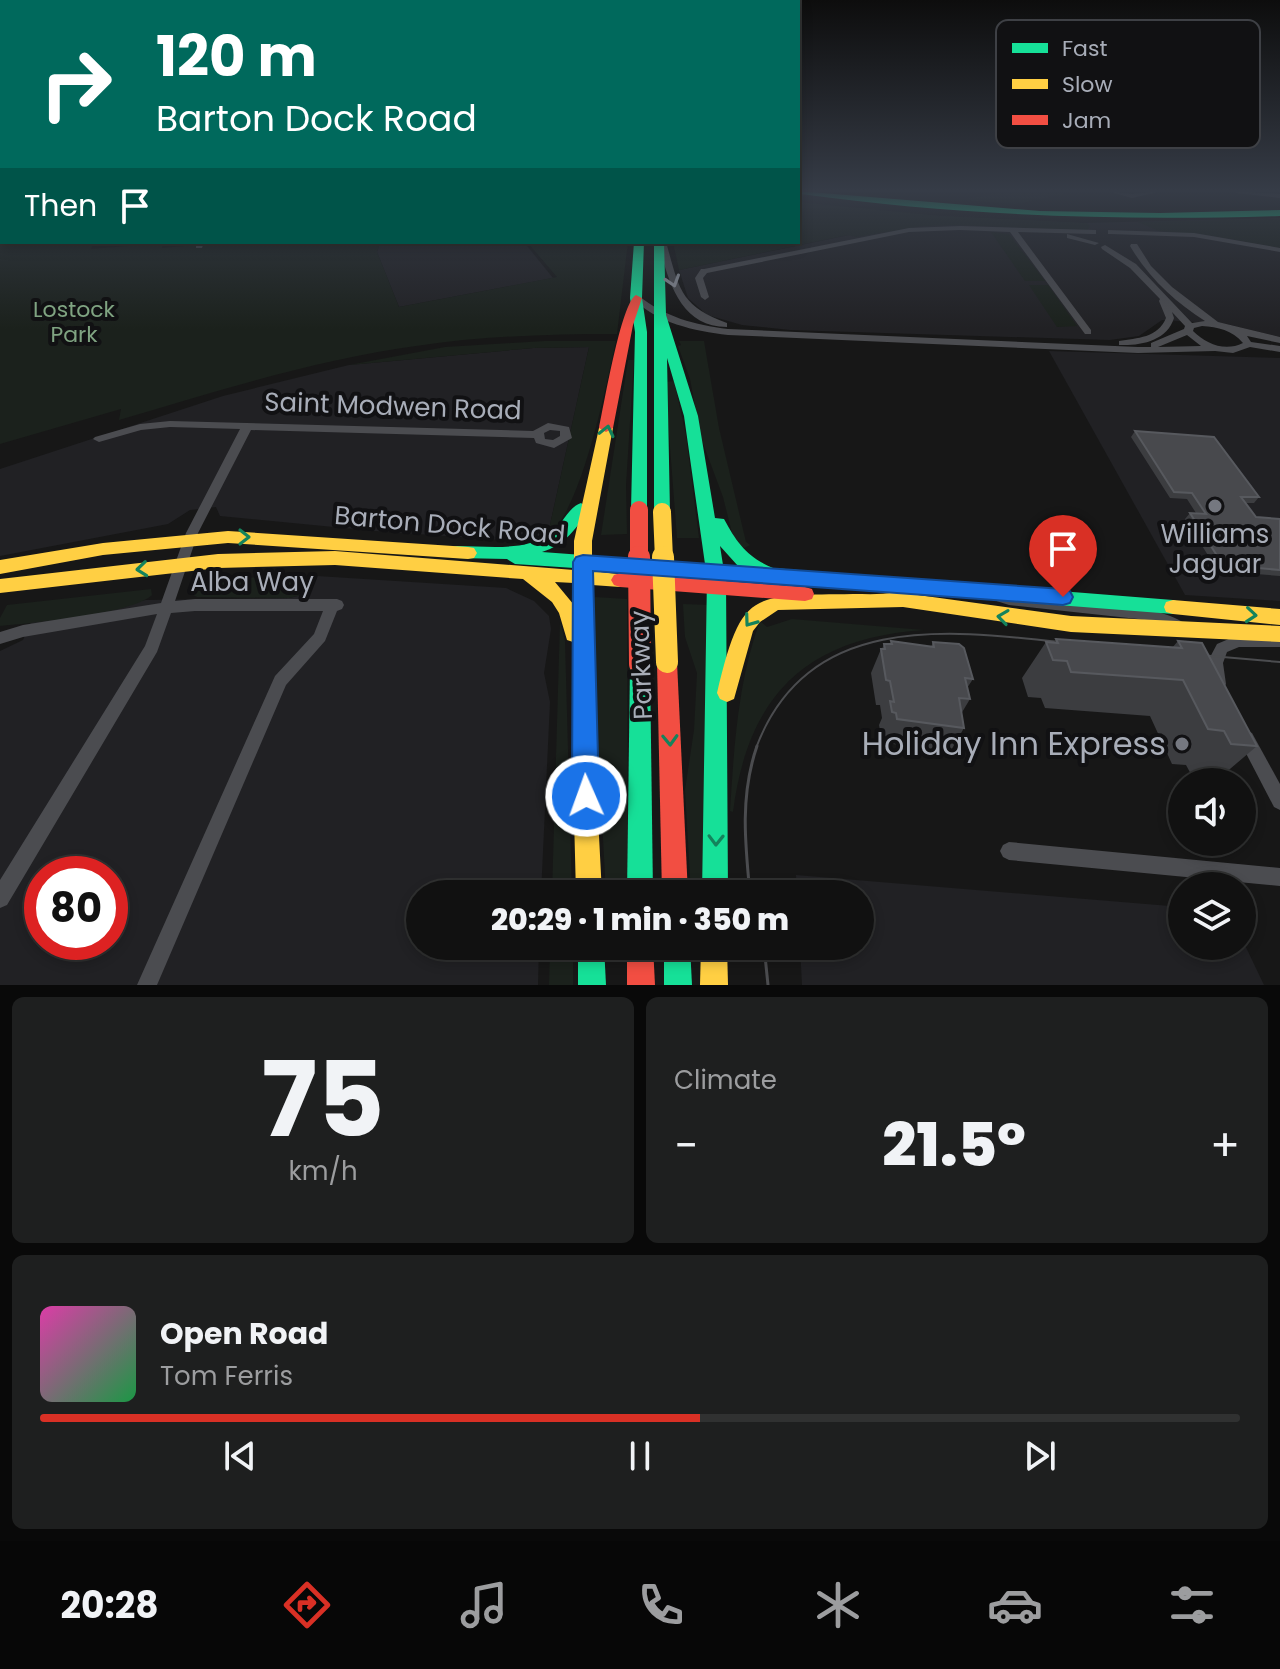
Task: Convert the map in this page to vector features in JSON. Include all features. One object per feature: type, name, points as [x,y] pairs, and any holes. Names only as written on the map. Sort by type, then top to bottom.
[{"type":"main road","points":[[639,244],[636,298],[691,416],[717,580],[715,880]]},
{"type":"main road","name":"Parkway","points":[[640,880],[639,510],[660,244]]},
{"type":"main road","points":[[457,552],[534,550],[556,543],[571,529],[651,334]]},
{"type":"main road","name":"Parkway","points":[[651,334],[662,512],[675,880]]},
{"type":"main road","points":[[695,445],[726,547],[749,567],[777,577]]},
{"type":"main road","points":[[588,880],[582,596],[584,532],[599,467]]},
{"type":"main road","name":"Barton Dock Road","points":[[0,567],[190,538],[258,537],[457,552],[584,571],[717,580],[905,600],[1006,617],[1164,630],[1194,643],[1280,634]]},
{"type":"main road","name":"Barton Dock Road","points":[[0,586],[252,559],[335,558],[527,573],[584,571]]},
{"type":"main road","points":[[527,573],[554,588],[571,615],[583,739]]},
{"type":"main road","name":"Barton Dock Road","points":[[717,580],[777,577],[981,590],[1280,617]]},
{"type":"main road","points":[[718,734],[743,628],[756,611],[777,603],[905,600]]},
{"type":"main road","points":[[591,960],[592,985]]},
{"type":"main road","points":[[640,960],[641,985]]},
{"type":"main road","points":[[677,960],[678,985]]},
{"type":"main road","points":[[714,960],[714,985]]},
{"type":"street","points":[[705,297],[699,278],[704,271],[874,237]]},
{"type":"street","points":[[1018,237],[1088,332]]},
{"type":"street","points":[[1074,237],[1105,247],[1127,261],[1156,290],[1198,341],[1219,348]]},
{"type":"street","points":[[1090,237],[1095,243]]},
{"type":"street","points":[[1127,237],[1142,260],[1188,306],[1245,338],[1248,344]]},
{"type":"street","points":[[1204,237],[1280,252]]},
{"type":"street","points":[[1105,247],[1126,249],[1154,238],[1191,239],[1280,252]]},
{"type":"street","points":[[661,244],[672,284],[682,302],[711,321],[756,333]]},
{"type":"street","points":[[1103,345],[1148,339],[1164,330],[1170,318],[1156,290]]},
{"type":"street","points":[[636,298],[651,334],[705,329],[1138,350],[1241,349],[1248,344],[1280,349]]},
{"type":"street","points":[[1087,346],[1157,345],[1202,323],[1280,340]]},
{"type":"street","name":"Saint Modwen Road","points":[[99,439],[153,424],[537,435]]},
{"type":"street","name":"Saint Modwen Road","points":[[0,898],[144,662],[168,607],[190,538],[248,425]]},
{"type":"street","points":[[981,590],[1009,600],[1158,617],[1194,643]]},
{"type":"street","name":"Alba Way","points":[[0,638],[23,631],[168,607],[334,605],[320,637],[280,681],[147,985]]},
{"type":"street","points":[[1178,608],[1222,695],[1215,663],[1222,648],[1238,641],[1280,641]]},
{"type":"street","points":[[1238,724],[1280,801]]},
{"type":"street","points":[[1009,851],[1280,877]]},
{"type":"shaded area","points":[[839,237],[1280,237],[1280,337],[1226,324],[1162,320],[1139,336],[1110,340],[790,330],[742,325],[707,315],[688,298],[679,270]]},
{"type":"shaded area","points":[[379,244],[526,244],[553,278],[399,307],[377,252]]},
{"type":"shaded area","points":[[589,347],[548,534],[523,540],[503,540],[375,531],[220,516],[216,507],[190,510],[168,524],[0,556],[0,469],[223,396],[349,365],[533,348]]},
{"type":"shaded area","points":[[1049,351],[1280,358],[1280,601],[1185,595]]},
{"type":"shaded area","points":[[317,576],[506,588],[534,601],[549,616],[551,629],[544,673],[550,702],[542,880],[406,880],[406,960],[539,960],[538,985],[0,985],[0,651],[23,640],[32,620],[146,600],[289,598],[310,593]]},
{"type":"shaded area","points":[[796,875],[856,880],[796,880]]},
{"type":"shaded area","points":[[874,881],[1168,906],[1168,960],[1252,960],[1264,985],[802,985],[801,960],[874,960]]},
{"type":"green space","points":[[800,237],[839,237],[679,270],[673,244],[800,244]]},
{"type":"green space","points":[[994,237],[1011,237],[1045,281],[1025,281]]},
{"type":"green space","points":[[1219,237],[1280,237],[1280,248]]},
{"type":"green space","name":"Lostock Park","points":[[93,244],[91,249],[151,244],[163,244],[162,248],[207,244],[379,244],[377,252],[399,307],[557,277],[529,244],[628,244],[617,334],[491,338],[378,352],[266,377],[119,420],[121,409],[0,444],[0,246]]},
{"type":"green space","points":[[1029,285],[1048,285],[1077,326],[1057,327]]},
{"type":"green space","points":[[544,341],[616,341],[582,475],[560,522],[548,534],[589,347],[533,348],[349,365],[445,347]]},
{"type":"green space","points":[[679,341],[704,341],[719,428],[746,542],[750,545],[742,549],[734,541],[723,497],[701,438]]},
{"type":"green space","points":[[628,360],[634,360],[626,485],[627,534],[601,535]]},
{"type":"green space","points":[[674,381],[686,435],[699,538],[677,538],[665,382]]},
{"type":"green space","points":[[317,576],[310,593],[289,598],[193,595],[193,586],[199,582]]},
{"type":"green space","points":[[151,589],[152,595],[124,607],[0,626],[0,618],[7,605]]},
{"type":"green space","points":[[595,597],[627,599],[628,880],[605,880],[594,671]]},
{"type":"green space","points":[[683,604],[711,605],[707,880],[690,880],[685,790],[694,730],[697,673],[685,637]]},
{"type":"green space","points":[[792,619],[924,630],[883,635],[846,645],[816,660],[790,680],[769,705],[753,735],[741,771],[733,812],[730,811],[738,714],[753,643],[760,621],[767,627]]},
{"type":"green space","points":[[560,621],[565,641],[572,880],[552,880]]},
{"type":"green space","points":[[550,960],[573,960],[573,985],[549,985]]},
{"type":"building","name":"Williams Jaguar","points":[[1135,431],[1214,437],[1259,497],[1241,497],[1256,517],[1280,519],[1280,570],[1223,565],[1190,513],[1206,514],[1192,493],[1174,492]]},
{"type":"building","points":[[1056,639],[1182,648],[1178,641],[1202,643],[1257,746],[1231,744],[1224,731],[1208,729],[1183,680],[1071,672],[1067,661],[1053,660],[1046,642],[1058,643]]},
{"type":"building","points":[[891,641],[934,647],[933,642],[959,644],[964,648],[973,679],[965,678],[970,699],[959,698],[964,728],[897,719],[896,713],[892,712],[890,701],[894,702],[890,681],[886,680],[881,649],[885,649],[884,644],[892,644]]},
{"type":"tram line","points":[[757,746],[780,703],[812,670],[849,650],[891,638],[937,634],[1077,644]]},
{"type":"tram line","points":[[1188,654],[1280,662]]},
{"type":"tram line","points":[[749,880],[746,801],[757,746]]},
{"type":"tram line","points":[[765,960],[768,985]]},
{"type":"traffic: fast","points":[[639,244],[636,298],[641,332],[639,510]]},
{"type":"traffic: fast","points":[[659,244],[662,512]]},
{"type":"traffic: fast","points":[[660,315],[691,416],[718,587],[715,880]]},
{"type":"traffic: fast","points":[[457,552],[512,552],[543,546],[569,526],[581,509]]},
{"type":"traffic: fast","points":[[718,523],[727,543],[740,558],[777,577]]},
{"type":"traffic: fast","points":[[515,557],[981,590],[1173,607]]},
{"type":"traffic: fast","points":[[640,664],[640,880]]},
{"type":"traffic: fast","points":[[591,960],[592,985]]},
{"type":"traffic: fast","points":[[677,960],[678,985]]},
{"type":"traffic: slow","points":[[588,880],[583,739],[583,541],[606,428]]},
{"type":"traffic: slow","points":[[662,512],[667,662]]},
{"type":"traffic: slow","points":[[0,567],[103,549],[228,537],[468,553]]},
{"type":"traffic: slow","points":[[0,586],[218,561],[335,558],[620,580]]},
{"type":"traffic: slow","points":[[527,573],[559,597],[574,634]]},
{"type":"traffic: slow","points":[[896,599],[1071,624],[1280,634]]},
{"type":"traffic: slow","points":[[727,693],[740,639],[753,616],[763,608],[777,603],[905,600]]},
{"type":"traffic: slow","points":[[1173,607],[1280,617]]},
{"type":"traffic: slow","points":[[714,960],[714,985]]},
{"type":"traffic: jam","points":[[606,428],[627,325],[636,298]]},
{"type":"traffic: jam","points":[[639,510],[640,664]]},
{"type":"traffic: jam","points":[[620,580],[805,594]]},
{"type":"traffic: jam","points":[[667,662],[675,880]]},
{"type":"traffic: jam","points":[[640,960],[641,985]]},
{"type":"place","name":"Williams Jaguar","points":[[1215,506]]},
{"type":"place","name":"Holiday Inn Express","points":[[1182,744]]},
{"type":"route","points":[[586,796],[583,562],[1063,597]]}]
